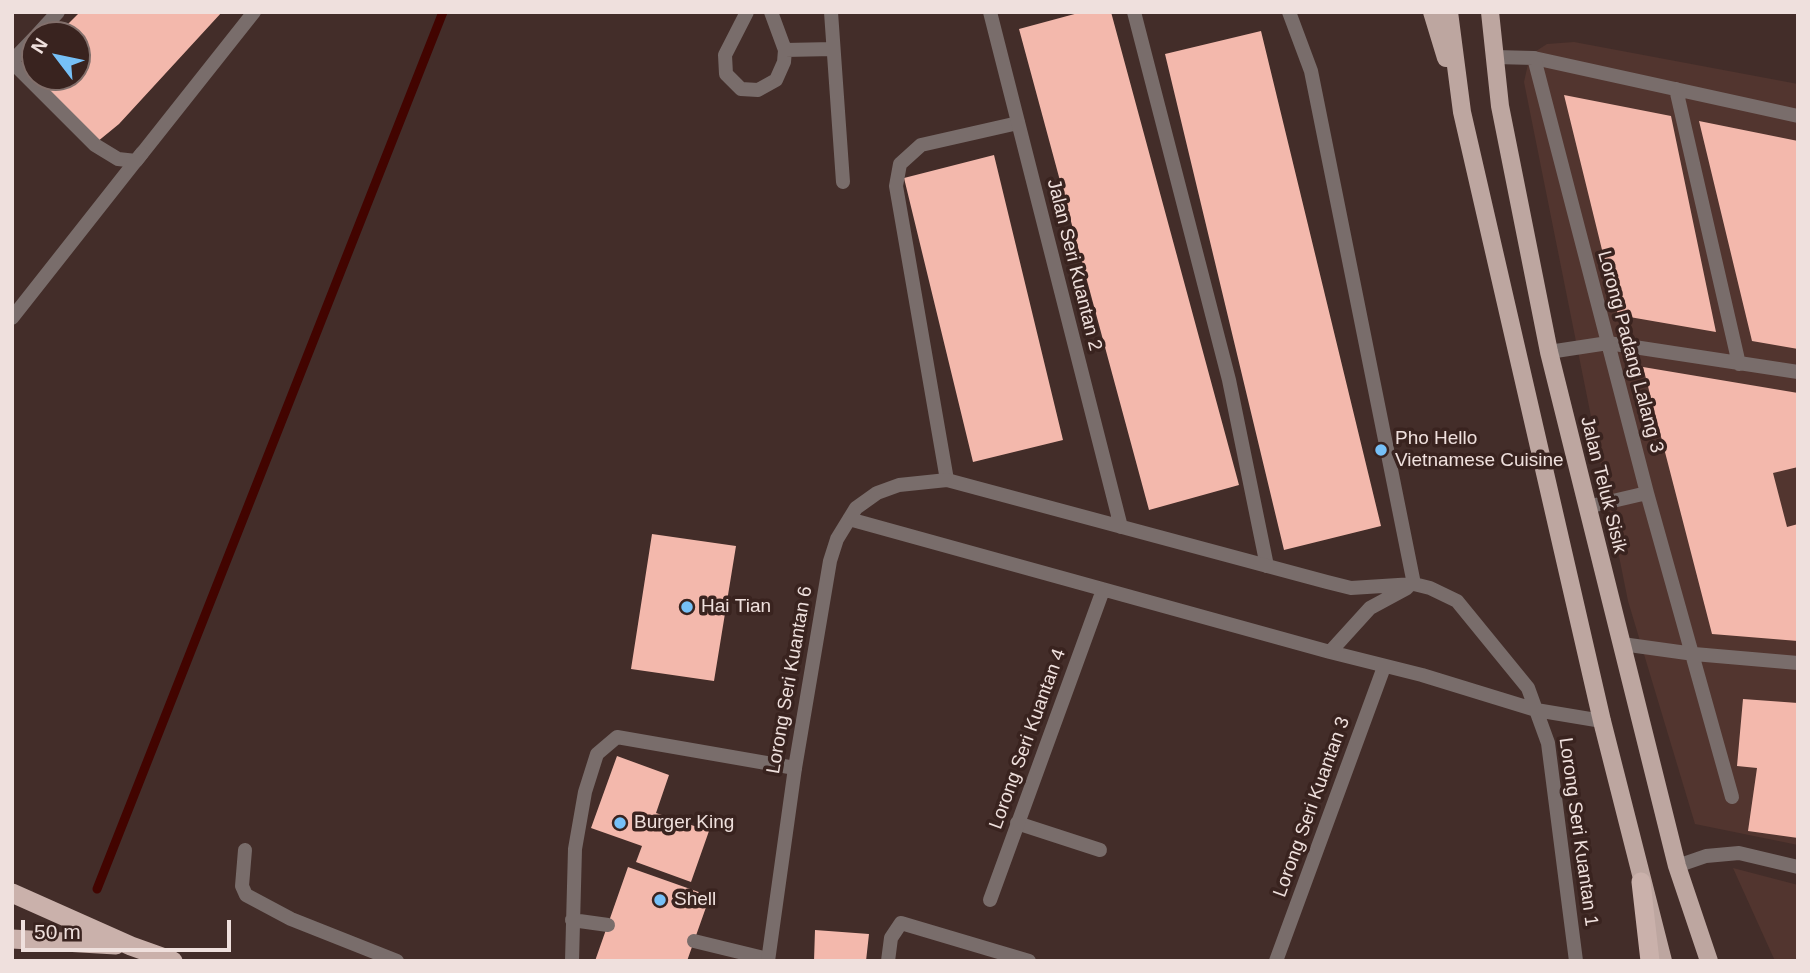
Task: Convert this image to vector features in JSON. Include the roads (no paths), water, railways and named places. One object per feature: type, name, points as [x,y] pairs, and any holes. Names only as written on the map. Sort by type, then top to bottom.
[{"type":"highway","points":[[1641,882],[1650,961]]},
{"type":"highway","points":[[12,893],[131,946],[173,961]]},
{"type":"highway","points":[[12,939],[131,946]]},
{"type":"main road","points":[[1432,12],[1462,112],[1602,721],[1663,961]]},
{"type":"main road","points":[[1449,12],[1462,112]]},
{"type":"main road","name":"Jalan Teluk Sisik","points":[[1490,12],[1500,106],[1549,352],[1677,866],[1709,961]]},
{"type":"street","points":[[12,318],[254,12]]},
{"type":"street","points":[[747,12],[725,55],[726,74],[741,89],[758,90],[776,80],[784,62],[785,50],[771,12]]},
{"type":"street","points":[[831,12],[844,182]]},
{"type":"street","name":"Jalan Seri Kuantan 2","points":[[990,12],[1121,527]]},
{"type":"street","points":[[1134,12],[1229,380],[1267,566]]},
{"type":"street","points":[[1289,12],[1311,71],[1415,584],[1370,608],[1329,652]]},
{"type":"street","points":[[785,50],[833,49]]},
{"type":"street","points":[[1495,57],[1534,58],[1798,116]]},
{"type":"street","name":"Lorong Padang Lalang 3","points":[[1534,58],[1647,493],[1732,797]]},
{"type":"street","points":[[12,61],[105,153],[129,161],[136,160],[142,153]]},
{"type":"street","points":[[1676,89],[1739,364]]},
{"type":"street","points":[[947,481],[896,186],[900,164],[921,145],[1018,123]]},
{"type":"street","points":[[1549,352],[1608,343],[1798,372]]},
{"type":"street","name":"Lorong Seri Kuantan 6","points":[[768,960],[795,768],[830,561],[849,519],[877,493],[899,485],[947,481],[1351,588],[1415,584]]},
{"type":"street","points":[[1587,507],[1647,493]]},
{"type":"street","points":[[849,519],[1384,667],[1422,675],[1536,710],[1602,721]]},
{"type":"street","name":"Lorong Seri Kuantan 1","points":[[1415,584],[1430,587],[1457,601],[1528,688],[1548,743],[1576,961]]},
{"type":"street","name":"Lorong Seri Kuantan 4","points":[[990,900],[1102,590]]},
{"type":"street","points":[[1622,643],[1694,654],[1798,663]]},
{"type":"street","name":"Lorong Seri Kuantan 3","points":[[1276,961],[1384,667]]},
{"type":"street","points":[[572,961],[575,849],[585,792],[597,754],[617,737],[795,768]]},
{"type":"street","points":[[1017,823],[1100,850]]},
{"type":"street","points":[[245,850],[242,886],[246,895],[291,919],[397,961]]},
{"type":"street","points":[[1677,866],[1706,856],[1739,853],[1798,867]]},
{"type":"street","points":[[572,920],[608,925]]},
{"type":"street","points":[[888,961],[891,938],[901,923],[1029,961]]},
{"type":"street","points":[[694,941],[768,960]]},
{"type":"waterway","points":[[97,889],[443,12]]},
{"type":"place","name":"Pho Hello Vietnamese Cuisine","points":[[1381,450]]},
{"type":"place","name":"Hai Tian","points":[[687,607]]},
{"type":"place","name":"Burger King","points":[[620,823]]},
{"type":"place","name":"Shell","points":[[660,900]]}]
